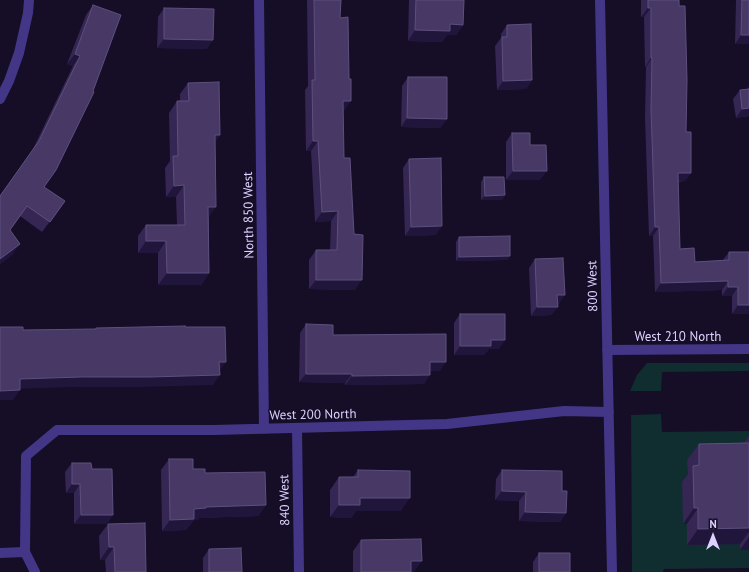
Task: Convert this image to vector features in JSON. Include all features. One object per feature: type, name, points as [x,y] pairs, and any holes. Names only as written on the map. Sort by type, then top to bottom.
[{"type":"street","points":[[0,99],[19,53],[30,0]]},
{"type":"street","name":"North 850 West","points":[[259,0],[264,429]]},
{"type":"street","name":"800 West","points":[[600,0],[612,572]]},
{"type":"street","name":"West 210 North","points":[[608,350],[749,349]]},
{"type":"street","name":"West 200 North","points":[[25,552],[26,456],[57,430],[264,429],[447,424],[564,411],[609,412]]},
{"type":"street","name":"840 West","points":[[297,428],[299,572]]},
{"type":"street","points":[[0,553],[25,552],[35,572]]},
{"type":"green space","points":[[647,363],[749,363],[749,371],[662,372],[661,391],[630,391],[637,375]]},
{"type":"green space","points":[[661,414],[662,432],[749,431],[749,568],[664,569],[663,572],[632,572],[631,415]]},
{"type":"building","points":[[314,0],[341,0],[340,18],[348,17],[349,79],[351,79],[351,101],[343,101],[344,158],[350,158],[354,234],[363,235],[362,280],[316,280],[316,250],[337,250],[338,211],[322,212],[318,141],[313,141],[312,80],[315,80]]},
{"type":"building","points":[[416,0],[464,0],[463,25],[450,24],[450,31],[415,30]]},
{"type":"building","points":[[648,0],[679,0],[679,6],[685,6],[687,80],[686,132],[691,132],[691,173],[678,173],[680,249],[694,248],[695,262],[729,260],[729,252],[749,252],[749,305],[738,305],[738,287],[728,287],[728,281],[661,283],[659,227],[655,227],[651,109],[651,8],[648,8]]},
{"type":"building","points":[[742,0],[749,0],[749,35],[741,35]]},
{"type":"building","points":[[93,5],[121,15],[93,91],[94,92],[56,170],[44,187],[65,201],[50,222],[27,206],[10,230],[20,244],[0,259],[0,196],[39,141],[80,56],[75,54]]},
{"type":"building","points":[[164,8],[214,9],[213,40],[164,39]]},
{"type":"building","points":[[531,24],[532,80],[503,81],[502,37],[507,37],[507,25]]},
{"type":"building","points":[[408,77],[447,77],[447,119],[407,118]]},
{"type":"building","points":[[219,82],[220,135],[215,135],[216,207],[208,207],[209,273],[167,273],[166,241],[146,241],[146,225],[185,225],[184,185],[174,186],[173,156],[178,156],[177,101],[189,101],[188,83]]},
{"type":"building","points":[[749,89],[749,108],[742,109],[740,90]]},
{"type":"building","points":[[512,133],[530,133],[530,145],[546,145],[547,171],[513,171]]},
{"type":"building","points":[[441,158],[442,226],[411,227],[409,159]]},
{"type":"building","points":[[484,177],[504,177],[505,195],[485,196]]},
{"type":"building","points":[[510,236],[510,256],[459,257],[459,237]]},
{"type":"building","points":[[563,258],[565,295],[557,295],[558,307],[537,307],[535,259]]},
{"type":"building","points":[[460,314],[505,314],[505,340],[491,340],[491,346],[460,346]]},
{"type":"building","points":[[306,324],[333,325],[333,335],[446,334],[446,362],[430,362],[430,375],[352,376],[352,374],[306,374]]},
{"type":"building","points":[[185,326],[225,327],[226,362],[219,362],[220,375],[20,379],[20,390],[0,391],[0,327],[23,327],[23,330]]},
{"type":"building","points":[[749,443],[749,528],[698,529],[698,508],[694,508],[693,466],[699,465],[699,444]]},
{"type":"building","points":[[169,459],[193,459],[193,469],[205,469],[205,473],[265,472],[266,505],[206,507],[194,509],[194,519],[170,520]]},
{"type":"building","points":[[72,463],[91,463],[92,469],[112,469],[113,515],[81,515],[80,484],[72,484]]},
{"type":"building","points":[[358,470],[410,471],[410,498],[360,498],[360,505],[339,505],[339,477],[358,477]]},
{"type":"building","points":[[502,470],[562,471],[562,491],[567,491],[566,513],[525,512],[526,492],[502,491]]},
{"type":"building","points":[[145,523],[146,572],[115,572],[114,547],[109,547],[108,524]]},
{"type":"building","points":[[421,539],[422,561],[411,561],[411,572],[361,572],[361,540]]},
{"type":"building","points":[[241,548],[242,572],[209,572],[209,549]]},
{"type":"building","points":[[539,553],[570,553],[570,572],[539,572]]}]
